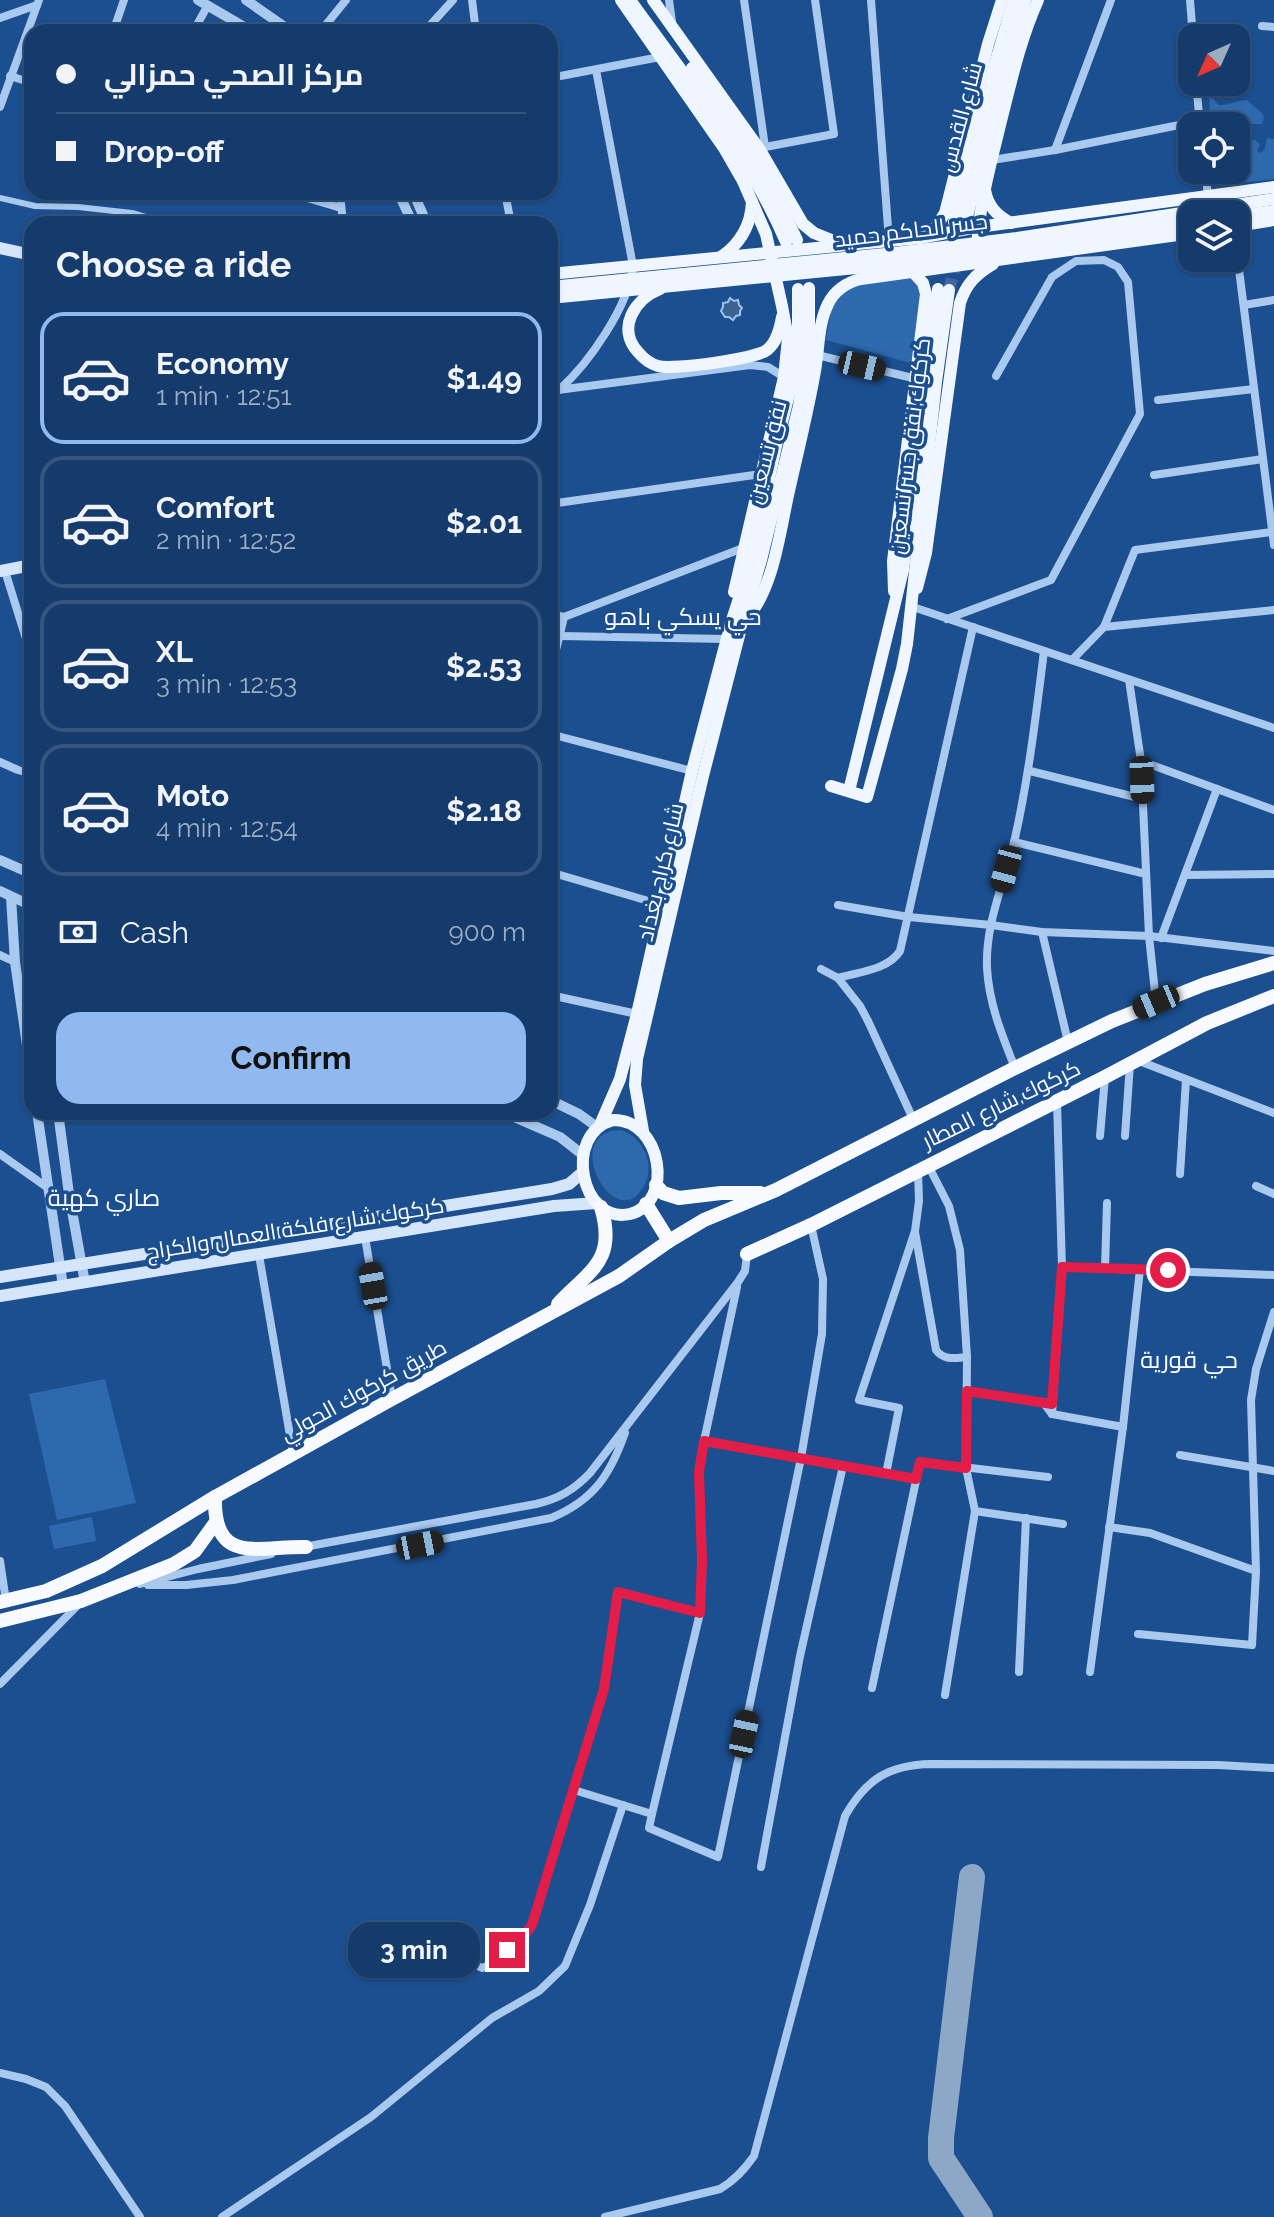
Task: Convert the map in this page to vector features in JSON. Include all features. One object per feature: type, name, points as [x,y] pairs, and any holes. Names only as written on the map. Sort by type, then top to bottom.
[{"type":"highway","name":"كركوك,شارع المطار","points":[[742,1203],[768,1193],[1068,1042],[1156,1002],[1274,963]]},
{"type":"highway","name":"كركوك,شارع المطار","points":[[747,1254],[1057,1102],[1207,1023],[1274,996]]},
{"type":"highway","points":[[656,1185],[668,1196],[679,1198],[721,1193],[768,1193]]},
{"type":"highway","name":"طريق كركوك الحولي","points":[[3,1601],[46,1591],[84,1576],[215,1497],[619,1276],[704,1220],[742,1203]]},
{"type":"highway","points":[[646,1204],[669,1241]]},
{"type":"highway","points":[[548,1315],[597,1265],[606,1230],[599,1205]]},
{"type":"highway","points":[[215,1497],[216,1522],[227,1540],[244,1549],[306,1547]]},
{"type":"highway","points":[[0,1621],[81,1601],[182,1561],[200,1546],[216,1522]]},
{"type":"main road","points":[[621,0],[729,156],[752,199],[771,253],[788,338],[784,377],[732,600],[736,623],[753,612],[764,593],[776,549],[823,319],[828,303],[836,292],[852,281],[1178,235]]},
{"type":"main road","points":[[630,0],[744,161],[792,241],[772,187],[644,0]]},
{"type":"main road","points":[[653,0],[762,149],[803,224],[826,239],[849,245]]},
{"type":"main road","points":[[920,238],[936,227],[945,213],[1002,0]]},
{"type":"main road","points":[[1012,23],[1014,0]]},
{"type":"main road","points":[[1012,23],[1025,0]]},
{"type":"main road","points":[[831,786],[867,797],[902,669],[910,606],[926,553],[960,303],[974,277],[977,263],[966,223],[984,189],[1021,44],[1038,0]]},
{"type":"main road","name":"شارع القدس","points":[[966,223],[1012,23]]},
{"type":"main road","points":[[558,273],[920,238],[966,223],[1011,223],[1274,187]]},
{"type":"main road","points":[[984,189],[993,210],[1011,223]]},
{"type":"main road","points":[[720,258],[734,247],[744,232],[752,199]]},
{"type":"main road","name":"جسر الحاكم حميد","points":[[558,286],[895,253],[1274,199]]},
{"type":"main road","points":[[1250,214],[1274,211]]},
{"type":"main road","points":[[1250,224],[1274,220]]},
{"type":"main road","name":"جسر الحاكم حميد","points":[[558,297],[897,264],[1178,225]]},
{"type":"main road","points":[[0,248],[24,253]]},
{"type":"main road","points":[[974,277],[999,260]]},
{"type":"main road","points":[[849,791],[897,602],[893,561],[926,294],[923,283],[912,271]]},
{"type":"main road","points":[[668,286],[649,294],[631,313],[628,323],[635,349],[658,366],[677,367],[758,356],[772,345],[781,322],[782,306]]},
{"type":"main road","name":"نفق تسعين","points":[[736,623],[794,374],[804,288]]},
{"type":"main road","name":"كركوك,نفق جسر تسعين","points":[[897,602],[943,290],[936,382],[910,606]]},
{"type":"main road","points":[[3,571],[24,567]]},
{"type":"main road","name":"شارع كراج بغداد","points":[[599,1126],[620,1079],[692,771],[726,639],[736,623]]},
{"type":"main road","name":"شارع كراج بغداد","points":[[643,1131],[635,1085],[637,1059],[736,623]]},
{"type":"main road","points":[[613,1120],[624,1120],[643,1131],[656,1156],[656,1185],[646,1204],[632,1213],[621,1215],[611,1212],[599,1205],[588,1189],[583,1172],[583,1155],[588,1139],[599,1126],[613,1120]]},
{"type":"main road","name":"كركوك,شارع فلكة العمال والكراج","points":[[0,1277],[558,1188],[569,1184],[583,1172]]},
{"type":"main road","name":"كركوك,شارع فلكة العمال والكراج","points":[[0,1296],[554,1206],[599,1205]]},
{"type":"street","points":[[116,24],[124,0]]},
{"type":"street","points":[[246,0],[280,24]]},
{"type":"street","points":[[326,24],[346,0]]},
{"type":"street","points":[[431,24],[453,0]]},
{"type":"street","points":[[472,0],[475,24]]},
{"type":"street","points":[[669,0],[672,27]]},
{"type":"street","points":[[744,0],[762,149],[834,134],[815,0]]},
{"type":"street","points":[[871,0],[889,241]]},
{"type":"street","points":[[1055,150],[1111,0]]},
{"type":"street","points":[[1190,0],[1192,24]]},
{"type":"street","points":[[0,18],[38,2]]},
{"type":"street","points":[[30,24],[38,2]]},
{"type":"street","points":[[196,24],[203,3],[239,24]]},
{"type":"street","points":[[1262,26],[1274,27]]},
{"type":"street","points":[[0,107],[24,39]]},
{"type":"street","points":[[558,77],[660,57]]},
{"type":"street","points":[[558,386],[588,360],[604,336],[628,288],[633,266],[596,70]]},
{"type":"street","points":[[10,76],[24,80]]},
{"type":"street","points":[[992,160],[1178,128]]},
{"type":"street","points":[[1207,184],[1208,196]]},
{"type":"street","points":[[0,198],[35,206],[78,207],[142,216]]},
{"type":"street","points":[[314,200],[341,208]]},
{"type":"street","points":[[340,200],[342,216]]},
{"type":"street","points":[[947,619],[1051,580],[1140,414],[1128,282],[1118,267],[1104,260],[1076,261],[1052,277],[996,376]]},
{"type":"street","points":[[1240,272],[1274,545]]},
{"type":"street","points":[[1244,305],[1274,300]]},
{"type":"street","points":[[817,355],[917,379]]},
{"type":"street","points":[[558,390],[756,365],[774,370],[784,377]]},
{"type":"street","points":[[1158,400],[1254,389]]},
{"type":"street","points":[[1154,475],[1263,459]]},
{"type":"street","points":[[558,503],[761,474]]},
{"type":"street","points":[[1072,660],[1104,627],[1135,550],[1272,532]]},
{"type":"street","points":[[558,616],[564,617],[743,548]]},
{"type":"street","points":[[3,571],[24,634]]},
{"type":"street","points":[[910,606],[1274,728]]},
{"type":"street","points":[[1104,627],[1274,610]]},
{"type":"street","points":[[558,644],[564,617]]},
{"type":"street","points":[[838,978],[886,965],[900,951],[973,627]]},
{"type":"street","points":[[560,636],[726,639]]},
{"type":"street","points":[[1015,1068],[990,996],[987,966],[991,925],[1030,771],[1044,651]]},
{"type":"street","points":[[1129,680],[1141,761],[1149,936],[1156,1002]]},
{"type":"street","points":[[558,736],[692,771]]},
{"type":"street","points":[[1141,761],[1274,810]]},
{"type":"street","points":[[0,762],[24,772]]},
{"type":"street","points":[[1030,771],[1143,799]]},
{"type":"street","points":[[1161,938],[1217,789]]},
{"type":"street","points":[[1014,842],[1146,874]]},
{"type":"street","points":[[0,860],[24,870]]},
{"type":"street","points":[[558,874],[662,905]]},
{"type":"street","points":[[1185,875],[1274,874]]},
{"type":"street","points":[[0,891],[24,903]]},
{"type":"street","points":[[11,897],[15,962],[24,1024]]},
{"type":"street","points":[[838,905],[909,917],[1042,932],[1149,936],[1274,951]]},
{"type":"street","points":[[1042,932],[1068,1042]]},
{"type":"street","points":[[0,955],[15,962]]},
{"type":"street","points":[[821,969],[838,978],[860,1006],[913,1119]]},
{"type":"street","points":[[558,997],[637,1014]]},
{"type":"street","points":[[1125,1136],[1134,1062],[1274,1113]]},
{"type":"street","points":[[1100,1136],[1105,1077]]},
{"type":"street","points":[[1180,1174],[1186,1080]]},
{"type":"street","points":[[1057,1102],[1062,1267],[1048,1403],[1052,1414],[1123,1427]]},
{"type":"street","points":[[558,1104],[599,1126]]},
{"type":"street","points":[[38,1120],[58,1269],[63,1286]]},
{"type":"street","points":[[59,1120],[85,1283]]},
{"type":"street","points":[[521,1120],[560,1137],[583,1155]]},
{"type":"street","points":[[0,1154],[48,1188]]},
{"type":"street","points":[[886,1474],[899,1408],[859,1400],[915,1231],[923,1168]]},
{"type":"street","points":[[923,1168],[949,1206],[958,1235],[967,1357],[966,1468],[975,1511],[945,1695]]},
{"type":"street","points":[[1256,1186],[1274,1194]]},
{"type":"street","points":[[1105,1268],[1107,1203]]},
{"type":"street","points":[[738,1282],[699,1472],[700,1613],[649,1828],[718,1857],[801,1458],[824,1316],[820,1261],[811,1225]]},
{"type":"street","points":[[915,1231],[936,1350],[946,1358],[967,1357]]},
{"type":"street","points":[[365,1237],[392,1399]]},
{"type":"street","points":[[112,1589],[306,1547],[555,1499],[582,1482],[629,1423],[738,1282],[745,1271],[747,1254]]},
{"type":"street","points":[[259,1255],[293,1453]]},
{"type":"street","points":[[1062,1267],[1274,1275]]},
{"type":"street","points":[[1090,1672],[1123,1427],[1140,1269]]},
{"type":"street","points":[[1138,1634],[1252,1645],[1256,1571],[1251,1412],[1256,1369],[1274,1312]]},
{"type":"street","points":[[967,1391],[1048,1403]]},
{"type":"street","points":[[139,1584],[186,1585],[233,1580],[551,1518],[576,1505],[598,1487],[613,1464],[629,1423]]},
{"type":"street","points":[[704,1441],[916,1479]]},
{"type":"street","points":[[1180,1455],[1274,1471]]},
{"type":"street","points":[[872,1688],[920,1462],[1048,1477]]},
{"type":"street","points":[[761,1867],[800,1656],[843,1466]]},
{"type":"street","points":[[975,1511],[1063,1524]]},
{"type":"street","points":[[1019,1672],[1026,1518]]},
{"type":"street","points":[[1109,1527],[1150,1533],[1256,1571]]},
{"type":"street","points":[[0,1561],[3,1601]]},
{"type":"street","points":[[449,1926],[476,1965],[482,1968],[491,1965],[532,1925],[604,1689],[618,1592],[700,1613]]},
{"type":"street","points":[[0,1684],[81,1601]]},
{"type":"street","points":[[605,2217],[720,2189],[734,2180],[754,2156],[845,1816],[856,1797],[871,1782],[889,1771],[910,1764],[1274,1768]]},
{"type":"street","points":[[574,1790],[652,1814]]},
{"type":"street","points":[[222,2217],[371,2117],[492,2018],[539,1991],[565,1966],[590,1905],[623,1805]]},
{"type":"street","points":[[0,2073],[46,2087],[65,2106],[140,2217]]},
{"type":"shaded area","points":[[1209,96],[1218,105],[1247,100],[1263,114],[1264,119],[1262,124],[1250,124],[1250,112],[1210,112]]},
{"type":"shaded area","points":[[1267,138],[1274,139],[1274,179],[1250,182],[1250,141],[1255,140],[1260,145],[1257,151],[1261,153]]},
{"type":"shaded area","points":[[912,271],[923,283],[914,364],[826,340],[833,296],[861,279]]},
{"type":"shaded area","points":[[730,298],[738,300],[742,308],[740,315],[733,320],[721,311],[723,303]]},
{"type":"shaded area","points":[[621,1130],[636,1139],[648,1161],[644,1186],[632,1199],[619,1199],[607,1191],[598,1178],[593,1162],[594,1146],[603,1135]]},
{"type":"shaded area","points":[[105,1379],[136,1503],[57,1520],[29,1394]]},
{"type":"shaded area","points":[[92,1517],[96,1541],[54,1549],[49,1526]]},
{"type":"taxiway","points":[[972,1877],[941,2158],[980,2217]]},
{"type":"tunnel","points":[[949,290],[957,258]]},
{"type":"district","name":"حي يسكي باهو","points":[[683,616]]},
{"type":"district","name":"صاري كهية","points":[[104,1197]]},
{"type":"district","name":"حي قورية","points":[[1189,1359]]},
{"type":"route","points":[[507,1950],[532,1925],[558,1843],[604,1689],[618,1592],[700,1613],[702,1561],[698,1495],[704,1441],[916,1479],[920,1462],[966,1468],[967,1391],[1052,1404],[1062,1267],[1168,1270]]}]
